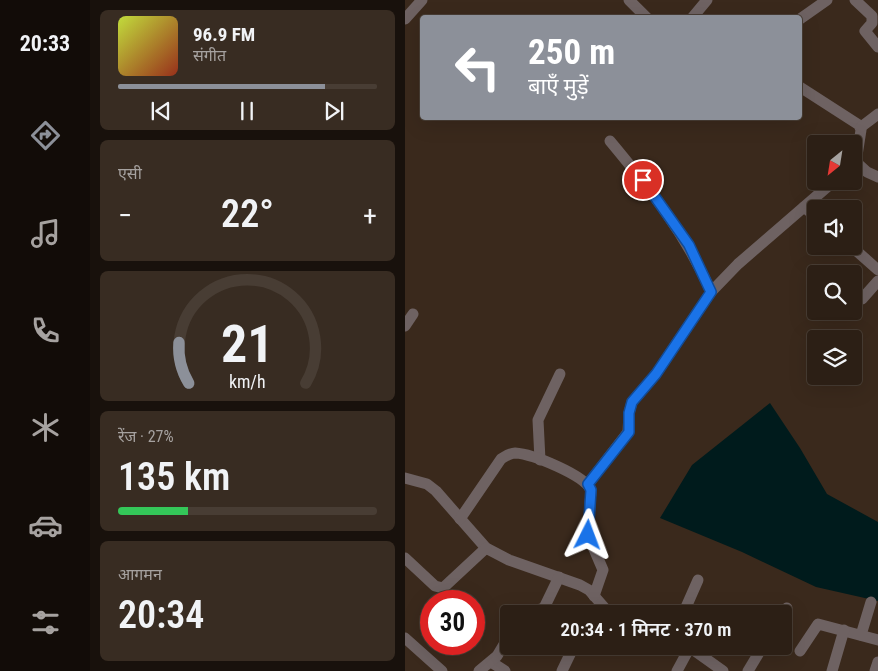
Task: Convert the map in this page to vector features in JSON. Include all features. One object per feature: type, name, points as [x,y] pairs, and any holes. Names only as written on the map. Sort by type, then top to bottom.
[{"type":"street","points":[[405,19],[422,0]]},
{"type":"street","points":[[629,0],[644,15]]},
{"type":"street","points":[[694,15],[707,0]]},
{"type":"street","points":[[802,18],[827,0]]},
{"type":"street","points":[[855,0],[872,16],[872,23],[865,33],[878,47]]},
{"type":"street","points":[[802,88],[861,127]]},
{"type":"street","points":[[860,135],[861,127],[878,114]]},
{"type":"street","points":[[610,141],[643,180],[685,238],[697,259],[711,292]]},
{"type":"street","points":[[863,169],[878,177]]},
{"type":"street","points":[[588,484],[629,432],[629,413],[632,402],[656,374],[711,292],[738,264],[824,190]]},
{"type":"street","points":[[861,255],[878,270]]},
{"type":"street","points":[[862,299],[878,281]]},
{"type":"street","points":[[405,326],[413,314]]},
{"type":"street","points":[[540,460],[538,420],[560,374]]},
{"type":"street","points":[[460,519],[501,458],[514,453],[540,460],[588,484],[591,490],[588,535],[603,570],[594,596]]},
{"type":"street","points":[[405,478],[427,484],[486,548],[509,560],[580,584],[594,596],[599,605]]},
{"type":"street","points":[[405,558],[439,588],[446,586],[486,548]]},
{"type":"street","points":[[545,605],[559,577]]},
{"type":"street","points":[[687,605],[698,580]]},
{"type":"street","points":[[861,635],[871,602]]},
{"type":"street","points":[[800,651],[818,624],[878,640]]},
{"type":"street","points":[[832,671],[844,630]]},
{"type":"street","points":[[405,638],[442,671]]},
{"type":"street","points":[[479,671],[491,662],[500,649]]},
{"type":"street","points":[[562,671],[570,655]]},
{"type":"street","points":[[677,671],[685,655]]},
{"type":"street","points":[[700,655],[723,671]]},
{"type":"street","points":[[748,671],[758,655]]},
{"type":"street","points":[[491,662],[505,671]]},
{"type":"street","points":[[875,671],[878,662]]},
{"type":"water","points":[[770,403],[800,448],[827,494],[878,522],[878,601],[816,587],[742,552],[660,518],[692,465]]},
{"type":"route","points":[[588,535],[591,490],[588,484],[629,432],[629,407],[632,402],[656,374],[711,292],[689,245],[643,180]]}]
